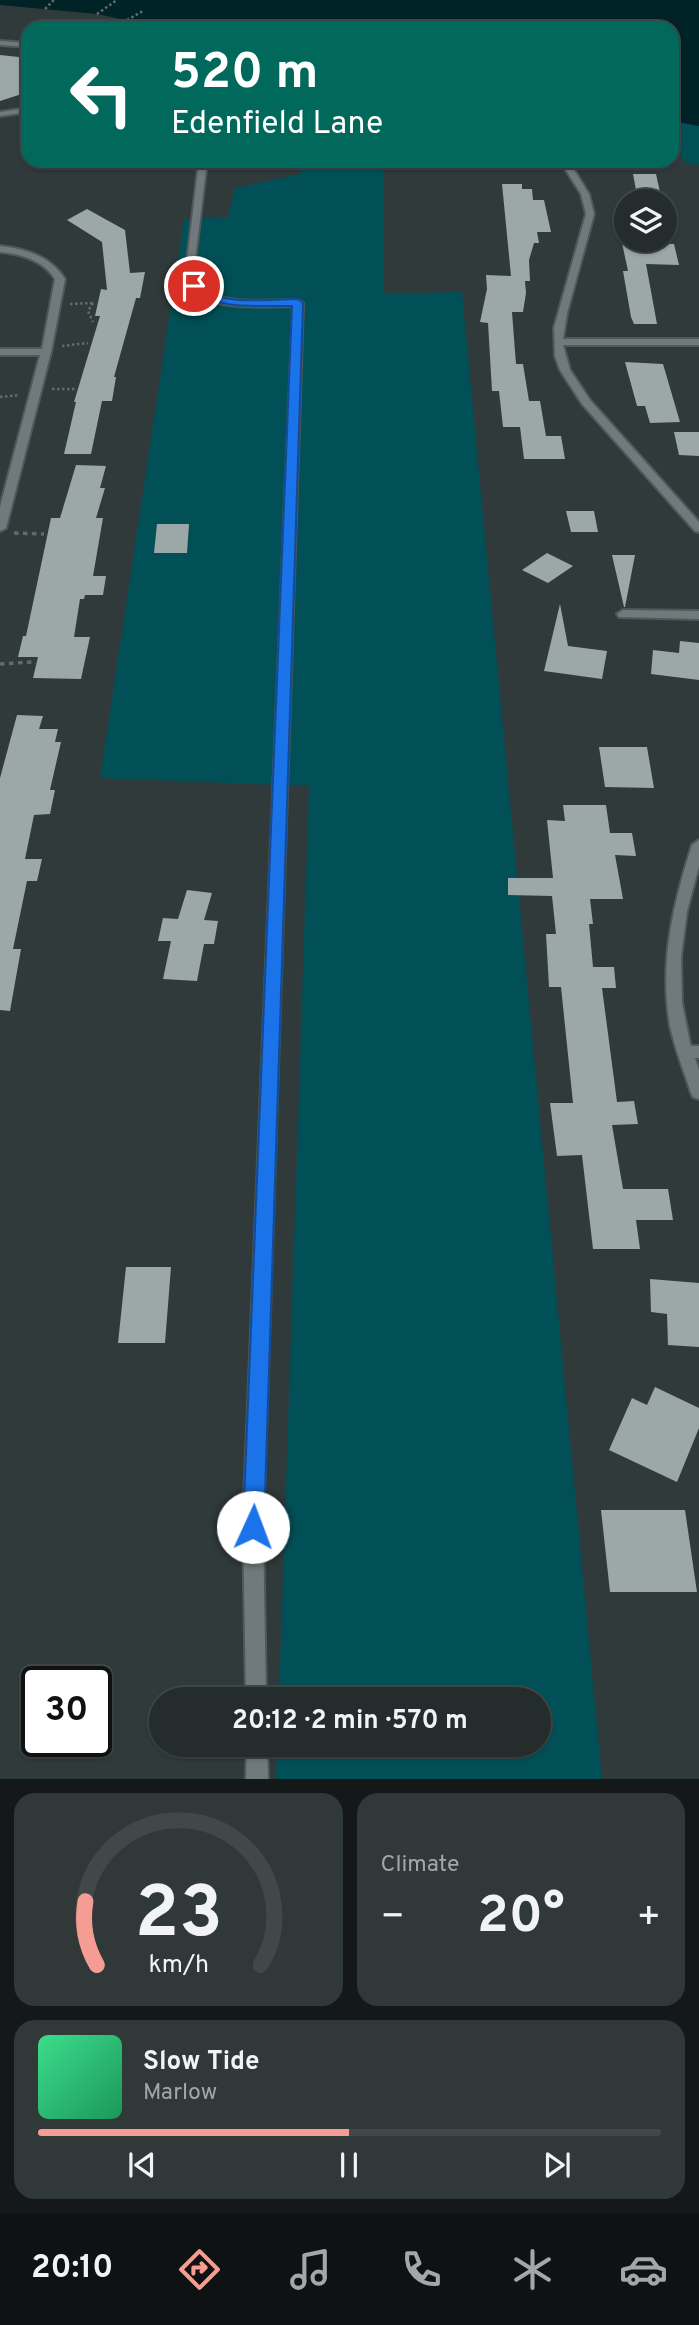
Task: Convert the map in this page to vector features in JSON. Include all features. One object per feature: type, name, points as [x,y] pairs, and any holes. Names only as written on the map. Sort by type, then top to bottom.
[{"type":"street","points":[[0,43],[21,44]]},
{"type":"street","points":[[0,114],[21,111]]},
{"type":"street","points":[[202,168],[190,270],[194,286],[208,297],[226,302],[298,303],[253,1527],[256,1687]]},
{"type":"street","points":[[569,168],[590,203],[590,214],[559,315],[559,356],[571,385],[699,529]]},
{"type":"street","points":[[0,249],[40,260],[57,272],[60,279],[47,349],[0,528]]},
{"type":"street","points":[[558,342],[699,342]]},
{"type":"street","points":[[0,352],[47,349]]},
{"type":"street","points":[[624,614],[699,615]]},
{"type":"street","points":[[699,845],[675,932],[672,975],[678,1025],[692,1052],[699,1093]]},
{"type":"street","points":[[257,1757],[257,1779]]},
{"type":"path","points":[[45,9],[54,0]]},
{"type":"path","points":[[97,14],[117,0]]},
{"type":"path","points":[[127,20],[143,11]]},
{"type":"path","points":[[93,303],[88,312],[93,321]]},
{"type":"path","points":[[47,349],[89,343]]},
{"type":"path","points":[[11,533],[44,534]]},
{"type":"path","points":[[0,664],[32,662]]},
{"type":"shaded area","points":[[0,0],[699,0],[699,126],[679,122],[679,21],[130,21],[97,14],[0,5]]},
{"type":"shaded area","points":[[679,122],[699,126],[699,166],[684,162],[679,148]]},
{"type":"shaded area","points":[[302,168],[384,168],[383,294],[462,292],[602,1779],[276,1779],[277,1757],[551,1757],[551,1687],[279,1687],[309,786],[100,778],[184,219],[228,217],[235,188],[300,174]]},
{"type":"building","points":[[0,55],[21,57],[21,94],[0,101]]},
{"type":"building","points":[[633,174],[656,174],[659,189],[636,189]]},
{"type":"building","points":[[502,184],[522,184],[522,189],[532,189],[533,200],[544,200],[551,232],[537,232],[539,243],[534,243],[529,260],[530,281],[525,281],[523,312],[512,312],[516,364],[523,364],[529,401],[540,401],[546,436],[561,436],[565,459],[524,459],[520,427],[503,427],[499,391],[492,391],[488,323],[480,322],[487,289],[486,275],[511,276]]},
{"type":"building","points":[[87,209],[125,230],[130,273],[145,272],[140,298],[136,298],[114,377],[112,401],[102,401],[91,454],[64,454],[74,402],[100,316],[95,316],[101,289],[107,290],[102,242],[67,220]]},
{"type":"building","points":[[624,252],[676,252],[679,265],[646,264],[657,324],[634,324],[623,271],[628,271]]},
{"type":"building","points":[[625,362],[663,364],[680,422],[650,423],[645,406],[637,406]]},
{"type":"building","points":[[674,432],[699,432],[699,456],[679,455]]},
{"type":"building","points":[[76,465],[106,466],[100,488],[105,488],[96,518],[103,518],[93,576],[106,576],[103,595],[85,595],[84,599],[80,599],[74,637],[90,637],[81,679],[33,678],[38,657],[18,657],[23,636],[26,636],[51,518],[60,518]]},
{"type":"building","points":[[566,511],[594,511],[598,532],[571,532]]},
{"type":"building","points":[[157,524],[189,524],[187,553],[154,553]]},
{"type":"building","points":[[547,553],[573,566],[548,583],[522,570]]},
{"type":"building","points":[[612,555],[635,555],[625,607],[624,607]]},
{"type":"building","points":[[560,604],[568,646],[607,651],[602,679],[544,671]]},
{"type":"building","points":[[680,641],[699,643],[699,680],[651,674],[653,650],[679,653]]},
{"type":"building","points":[[17,715],[43,716],[39,729],[58,729],[55,742],[61,742],[50,790],[55,790],[50,814],[34,815],[25,859],[42,859],[37,881],[27,881],[13,949],[21,949],[10,1011],[0,1010],[0,778]]},
{"type":"building","points":[[599,747],[647,747],[654,788],[605,787]]},
{"type":"building","points":[[563,805],[606,805],[610,833],[632,833],[636,856],[615,855],[623,899],[590,899],[593,924],[589,924],[593,967],[614,967],[616,988],[602,988],[617,1102],[634,1101],[638,1124],[612,1125],[623,1189],[668,1189],[673,1220],[636,1220],[640,1249],[593,1249],[582,1155],[557,1156],[550,1103],[573,1103],[561,987],[549,987],[546,934],[556,934],[552,896],[508,895],[508,878],[553,878],[547,820],[565,821]]},
{"type":"building","points":[[187,890],[212,893],[204,920],[218,921],[214,944],[204,944],[197,981],[163,979],[171,941],[158,941],[163,918],[178,919]]},
{"type":"building","points":[[126,1267],[171,1267],[165,1343],[118,1343]]},
{"type":"building","points":[[650,1279],[699,1283],[699,1347],[668,1345],[667,1314],[651,1312]]},
{"type":"building","points":[[655,1387],[699,1408],[699,1428],[677,1482],[609,1450],[632,1398],[647,1405]]},
{"type":"building","points":[[601,1510],[685,1510],[697,1592],[610,1592]]},
{"type":"route","points":[[194,286],[208,297],[226,302],[298,303],[253,1527]]}]
